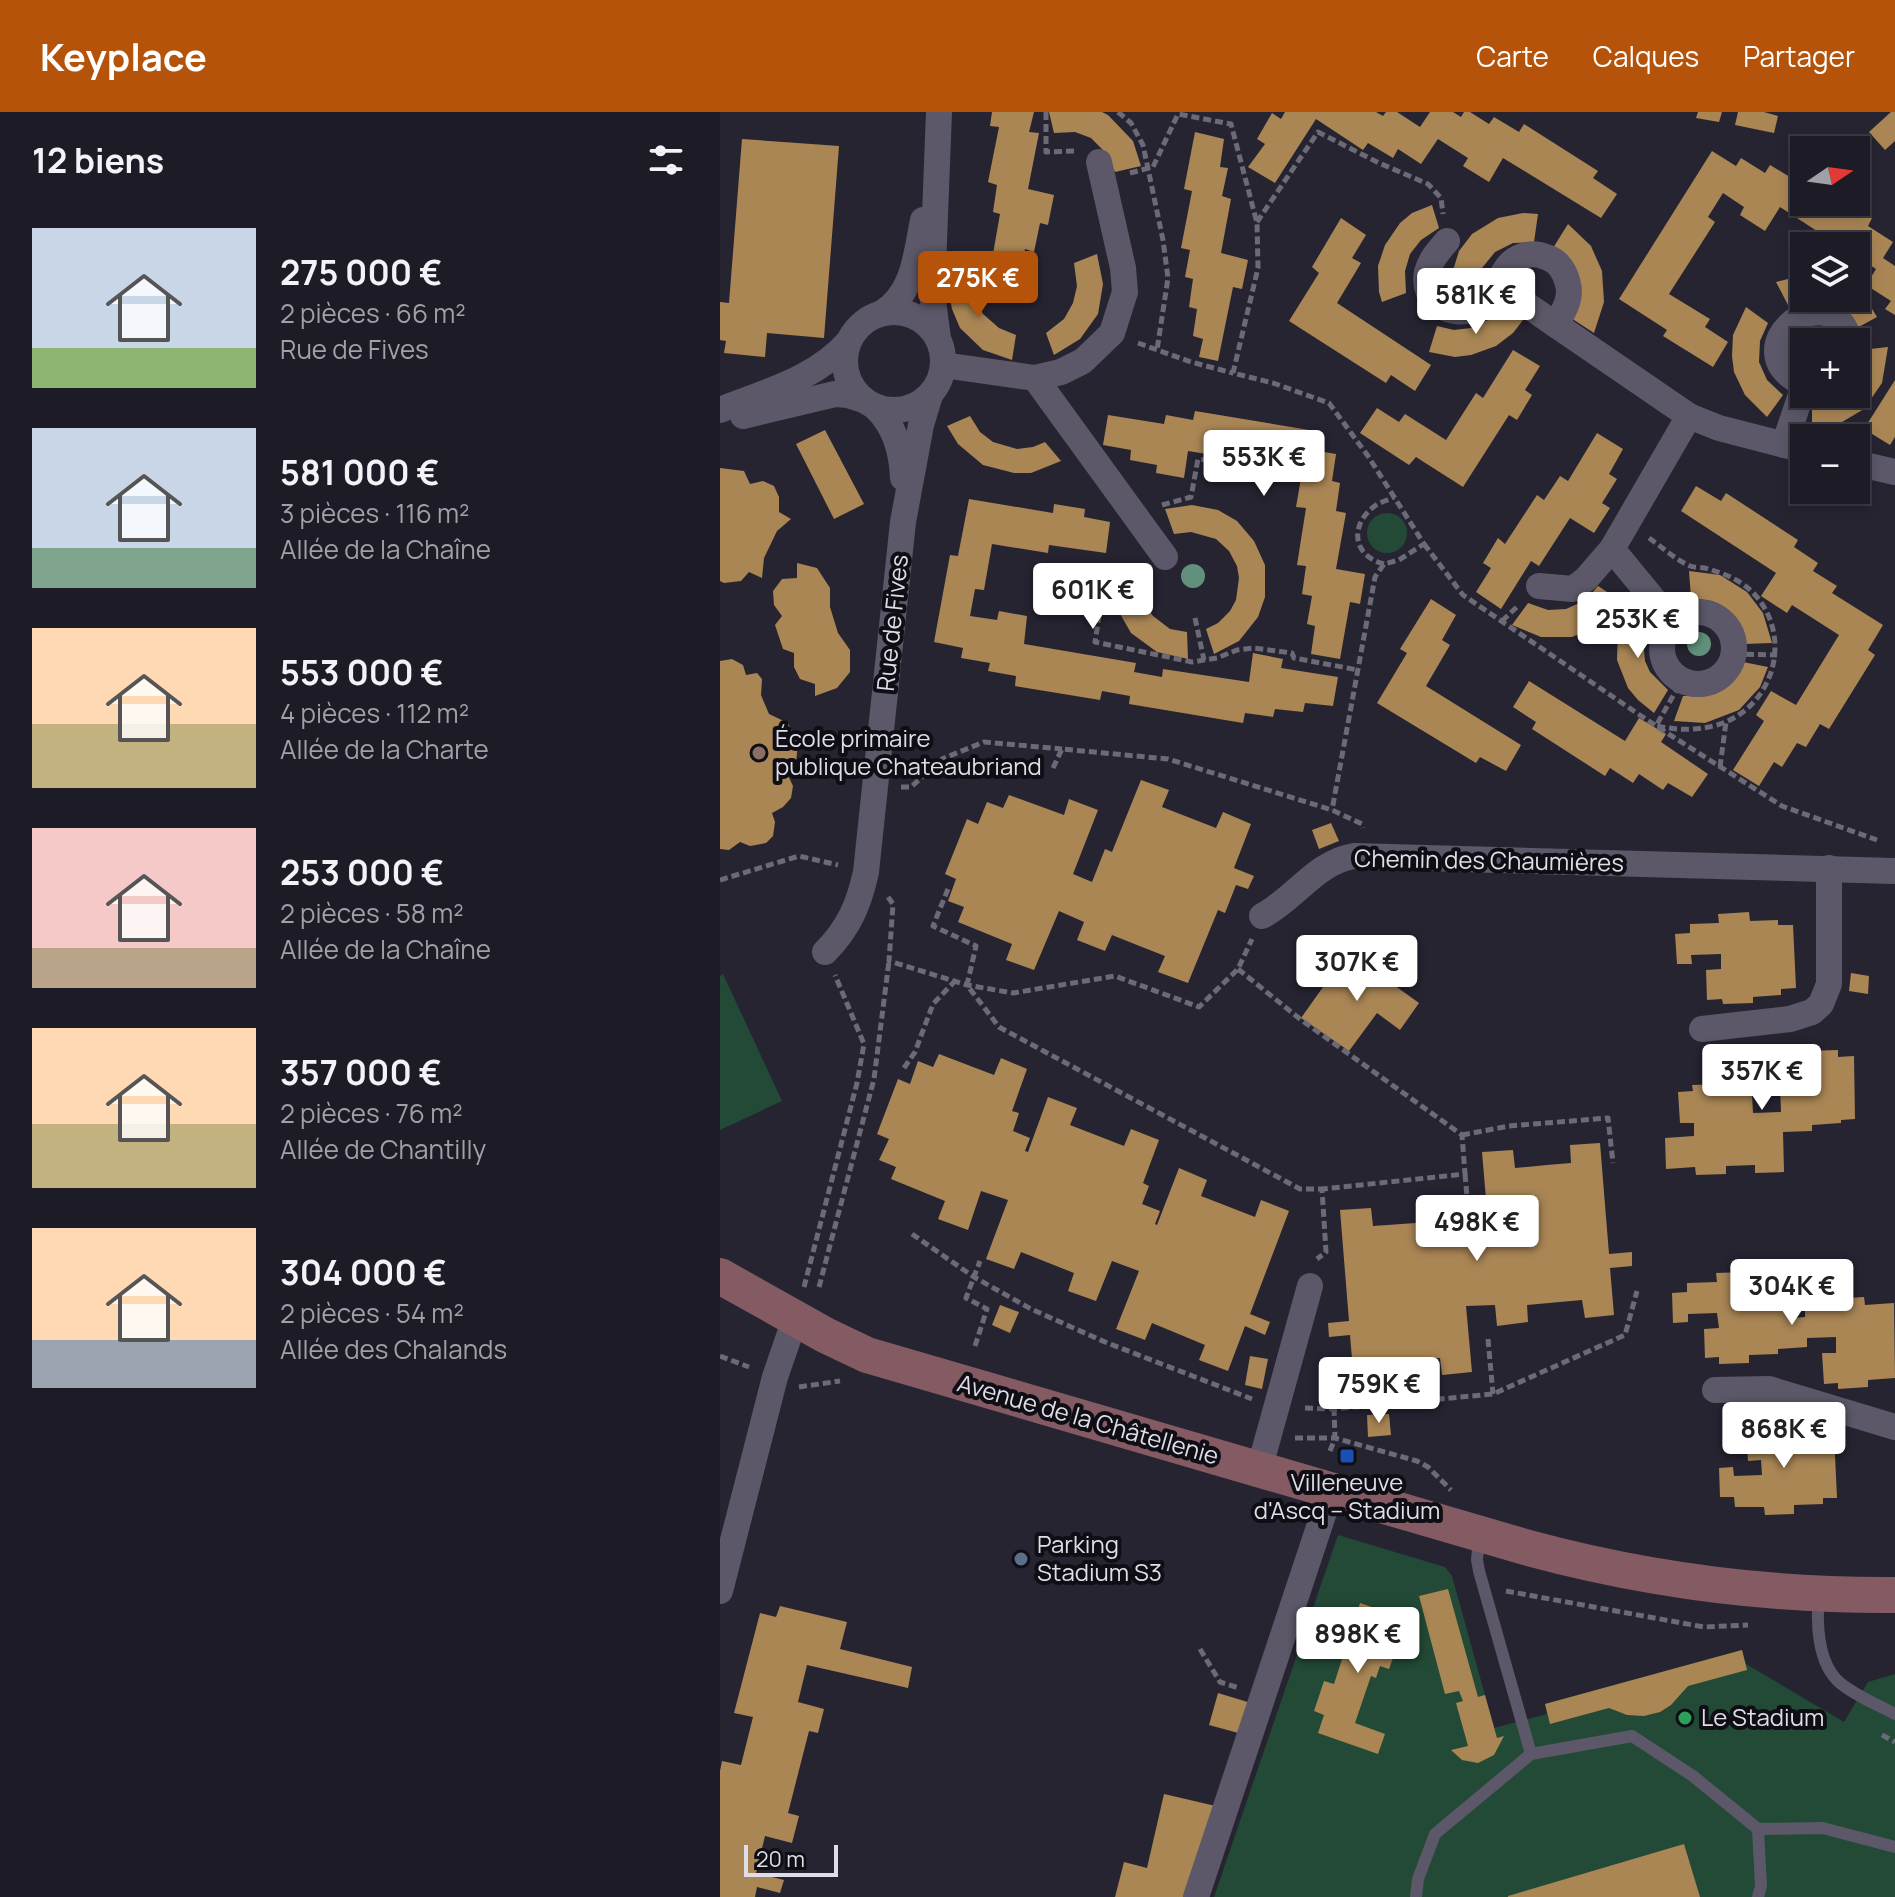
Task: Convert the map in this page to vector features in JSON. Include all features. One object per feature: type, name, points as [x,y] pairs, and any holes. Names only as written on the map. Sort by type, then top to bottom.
[{"type":"street","points":[[720,410],[801,378],[837,354],[862,323],[895,305],[909,283],[924,220],[939,119]]},
{"type":"street","points":[[720,420],[835,394],[848,395],[891,411],[919,404],[930,395],[938,384],[941,352],[932,293],[939,119]]},
{"type":"street","points":[[882,313],[911,315],[929,327],[941,352],[1035,378],[1061,372],[1083,361],[1112,333],[1125,292],[1123,268],[1102,170]]},
{"type":"street","points":[[1447,241],[1427,270],[1428,290],[1437,305],[1452,312],[1468,311],[1487,302],[1504,270],[1522,256],[1538,254],[1557,262],[1568,283],[1570,293],[1556,325]]},
{"type":"street","points":[[1498,285],[1689,416],[1719,428],[1790,446]]},
{"type":"street","points":[[1790,375],[1780,362],[1779,339],[1791,320],[1812,312],[1824,314],[1844,328]]},
{"type":"street","points":[[849,341],[845,355],[847,377],[854,390],[870,404]]},
{"type":"street","points":[[1035,378],[1165,557]]},
{"type":"street","name":"Rue de Fives","points":[[825,952],[853,917],[866,872],[903,522],[921,425],[930,395]]},
{"type":"street","name":"Rue de Fives","points":[[870,404],[889,424],[901,457],[903,522]]},
{"type":"street","points":[[1539,586],[1573,589],[1586,579],[1612,549],[1689,416]]},
{"type":"street","points":[[1870,466],[1895,472]]},
{"type":"street","points":[[1612,549],[1672,622]]},
{"type":"street","points":[[1692,612],[1715,615],[1731,631],[1735,642],[1734,654],[1724,674],[1715,680],[1693,684],[1673,674],[1663,654],[1665,632],[1672,622],[1692,612]]},
{"type":"street","name":"Chemin des Chaumières","points":[[1262,916],[1287,901],[1318,872],[1343,858],[1895,871]]},
{"type":"street","points":[[1702,1029],[1790,1019],[1812,1012],[1821,1004],[1829,984],[1829,868]]},
{"type":"street","name":"Avenue de la Châtellenie","points":[[720,1276],[867,1355],[1480,1535],[1580,1562],[1721,1586],[1819,1594],[1895,1595]]},
{"type":"street","points":[[1259,1470],[1310,1286]]},
{"type":"street","points":[[720,1591],[775,1377],[795,1319]]},
{"type":"street","points":[[1715,1390],[1769,1389],[1895,1427]]},
{"type":"street","points":[[1196,1897],[1331,1491]]},
{"type":"lane","points":[[1480,1535],[1479,1571],[1531,1754]]},
{"type":"lane","points":[[1819,1594],[1819,1633],[1830,1670],[1848,1688],[1895,1714]]},
{"type":"lane","points":[[1416,1897],[1418,1879],[1435,1834],[1531,1754],[1632,1736],[1693,1776],[1758,1829],[1823,1828],[1895,1847]]},
{"type":"lane","points":[[1758,1829],[1761,1886],[1758,1897]]},
{"type":"path","points":[[1046,112],[1046,152],[1087,151],[1102,170],[1149,170],[1178,114],[1231,124],[1257,223],[1258,268],[1233,373]]},
{"type":"path","points":[[1118,112],[1131,123],[1143,145],[1168,278],[1157,350]]},
{"type":"path","points":[[1257,223],[1318,132],[1428,184],[1441,198],[1447,241]]},
{"type":"path","points":[[1112,333],[1191,362],[1273,383],[1329,403],[1424,544],[1463,595],[1656,726],[1782,806],[1879,841]]},
{"type":"path","points":[[1138,521],[1163,504],[1191,497],[1198,459],[1270,467]]},
{"type":"path","points":[[1394,497],[1376,505],[1359,527],[1357,540],[1363,552],[1371,560],[1384,564],[1399,560],[1424,544]]},
{"type":"path","points":[[1627,523],[1691,566],[1721,573],[1750,589],[1771,620],[1777,655],[1763,689],[1743,711],[1726,722],[1701,729],[1656,726]]},
{"type":"path","points":[[1332,810],[1375,577],[1384,564]]},
{"type":"path","points":[[1089,580],[1099,616],[1095,642],[1192,662],[1253,648],[1292,653],[1294,658],[1358,670]]},
{"type":"path","points":[[1195,618],[1204,660]]},
{"type":"path","points":[[1734,654],[1777,655]]},
{"type":"path","points":[[1656,726],[1682,680]]},
{"type":"path","points":[[1720,767],[1726,722]]},
{"type":"path","points":[[876,788],[911,787],[942,759],[984,742],[1168,759],[1332,810],[1362,824],[1369,857]]},
{"type":"path","points":[[1053,768],[1062,749]]},
{"type":"path","points":[[720,880],[799,856],[866,872],[893,904],[874,1079],[819,1287]]},
{"type":"path","points":[[948,889],[933,926],[976,946],[967,985]]},
{"type":"path","points":[[889,961],[967,985],[1013,993],[1115,976],[1199,1007],[1238,969],[1262,916]]},
{"type":"path","points":[[795,1319],[857,1083],[864,1044],[825,952]]},
{"type":"path","points":[[1238,969],[1300,1019],[1462,1135],[1509,1126],[1608,1118],[1613,1163]]},
{"type":"path","points":[[904,1068],[915,1052],[933,1004],[955,981]]},
{"type":"path","points":[[967,985],[999,1027],[1300,1189],[1465,1174]]},
{"type":"path","points":[[1462,1135],[1469,1219]]},
{"type":"path","points":[[1310,1286],[1312,1263],[1326,1252],[1322,1189]]},
{"type":"path","points":[[912,1234],[974,1277],[1031,1309],[1244,1397],[1277,1406],[1334,1409],[1493,1394],[1625,1335],[1637,1291]]},
{"type":"path","points":[[975,1346],[987,1309],[966,1298],[980,1261]]},
{"type":"path","points":[[1488,1339],[1493,1394]]},
{"type":"path","points":[[1330,1451],[1335,1438],[1334,1409]]},
{"type":"path","points":[[1200,1649],[1220,1682],[1265,1695]]},
{"type":"green space","points":[[1387,513],[1401,519],[1407,533],[1401,547],[1387,553],[1373,547],[1367,533],[1373,519]]},
{"type":"green space","points":[[723,974],[782,1101],[720,1130],[720,976]]},
{"type":"green space","name":"Le Stadium","points":[[1338,1535],[1445,1567],[1452,1576],[1494,1728],[1547,1714],[1545,1704],[1742,1650],[1746,1664],[1844,1722],[1868,1682],[1895,1674],[1895,1897],[1214,1897]]},
{"type":"building","points":[[992,112],[1034,112],[1029,132],[1039,133],[1028,189],[1054,195],[1048,225],[1040,223],[1034,252],[1025,249],[1020,277],[990,271],[1000,214],[993,212],[997,185],[988,182],[999,127],[990,126]]},
{"type":"building","points":[[1049,112],[1102,112],[1108,115],[1133,141],[1141,166],[1115,172],[1106,153],[1091,138],[1075,132],[1054,133]]},
{"type":"building","points":[[1285,112],[1376,112],[1383,116],[1386,112],[1397,112],[1420,127],[1430,112],[1453,112],[1461,117],[1464,112],[1470,112],[1489,124],[1494,117],[1519,132],[1524,124],[1598,171],[1593,178],[1617,194],[1601,218],[1503,158],[1489,182],[1463,166],[1468,158],[1438,139],[1421,164],[1398,149],[1393,158],[1368,143],[1363,150],[1316,119],[1275,183],[1248,167],[1265,144],[1257,139],[1272,113],[1281,119]]},
{"type":"building","points":[[1698,112],[1722,112],[1719,122],[1696,118]]},
{"type":"building","points":[[1738,112],[1764,112],[1778,116],[1774,133],[1735,125]]},
{"type":"building","points":[[1891,112],[1895,112],[1895,141],[1885,150],[1869,132]]},
{"type":"building","points":[[1195,132],[1224,139],[1220,167],[1228,168],[1222,196],[1231,199],[1221,253],[1248,260],[1242,289],[1233,287],[1218,361],[1199,357],[1203,339],[1193,336],[1197,309],[1189,307],[1193,279],[1185,277],[1190,250],[1181,248],[1192,191],[1184,189]]},
{"type":"building","points":[[742,139],[839,146],[824,338],[767,333],[765,357],[724,353],[726,341],[720,340],[720,302],[729,303]]},
{"type":"building","points":[[1712,151],[1736,166],[1741,158],[1765,173],[1770,165],[1790,177],[1790,214],[1780,207],[1765,231],[1740,215],[1744,207],[1723,193],[1708,217],[1715,222],[1669,294],[1710,319],[1705,327],[1728,342],[1713,367],[1663,336],[1667,330],[1619,299]]},
{"type":"building","points":[[1432,205],[1439,228],[1421,240],[1410,254],[1405,271],[1406,293],[1382,302],[1378,266],[1385,245],[1400,223],[1412,213]]},
{"type":"building","points":[[1523,213],[1538,214],[1534,242],[1513,243],[1495,252],[1482,268],[1477,283],[1450,280],[1459,251],[1472,234],[1498,218]]},
{"type":"building","points":[[1794,216],[1872,218],[1868,226],[1893,242],[1883,258],[1895,266],[1895,315],[1885,309],[1891,301],[1870,288],[1870,279],[1876,269],[1870,265],[1870,232],[1818,232]]},
{"type":"building","points":[[1341,218],[1366,235],[1352,258],[1361,263],[1337,303],[1431,365],[1415,391],[1391,375],[1386,383],[1289,321],[1319,273],[1312,267]]},
{"type":"building","points":[[1568,224],[1591,246],[1602,271],[1604,302],[1594,333],[1571,318],[1553,248]]},
{"type":"building","points":[[1097,254],[1103,284],[1098,314],[1080,339],[1054,355],[1046,333],[1064,319],[1073,303],[1077,286],[1074,263]]},
{"type":"building","points":[[950,273],[974,277],[976,298],[983,314],[999,328],[1016,335],[1012,360],[983,350],[960,328],[949,293]]},
{"type":"building","points":[[1790,278],[1790,305],[1788,305],[1776,282]]},
{"type":"building","points":[[1502,306],[1523,320],[1513,333],[1496,346],[1455,357],[1429,352],[1437,326],[1454,330],[1471,328],[1490,319]]},
{"type":"building","points":[[1870,306],[1877,317],[1853,328],[1827,312],[1870,312]]},
{"type":"building","points":[[1746,307],[1768,323],[1760,341],[1759,362],[1767,380],[1783,395],[1767,417],[1745,395],[1734,372],[1733,335]]},
{"type":"building","points":[[1888,347],[1882,383],[1870,400],[1870,349]]},
{"type":"building","points":[[1513,350],[1540,366],[1525,390],[1532,395],[1517,420],[1509,415],[1463,487],[1416,457],[1409,465],[1360,433],[1377,408],[1399,422],[1405,414],[1446,440],[1476,393],[1483,398]]},
{"type":"building","points":[[1895,380],[1895,437],[1890,445],[1870,433],[1870,424],[1867,424]]},
{"type":"building","points":[[1812,408],[1865,408],[1839,424],[1812,424]]},
{"type":"building","points":[[1195,411],[1309,430],[1306,449],[1336,454],[1332,481],[1340,483],[1336,511],[1346,513],[1336,569],[1365,574],[1360,604],[1350,602],[1340,659],[1311,654],[1315,626],[1307,624],[1312,596],[1302,594],[1306,566],[1297,565],[1306,508],[1296,507],[1304,461],[1277,456],[1275,465],[1188,451],[1184,478],[1156,473],[1157,465],[1130,460],[1131,450],[1103,445],[1108,415],[1164,424],[1166,415],[1193,420]]},
{"type":"building","points":[[970,416],[980,432],[993,442],[1017,449],[1045,442],[1061,461],[1031,473],[1014,473],[983,465],[958,444],[947,426]]},
{"type":"building","points":[[825,430],[864,504],[834,519],[796,444]]},
{"type":"building","points":[[1597,433],[1623,449],[1609,474],[1617,479],[1602,503],[1610,508],[1594,533],[1570,518],[1539,566],[1531,561],[1501,609],[1476,592],[1491,568],[1483,563],[1498,538],[1505,544],[1537,495],[1544,500],[1560,476],[1568,481]]},
{"type":"building","points":[[720,468],[744,471],[750,484],[763,481],[774,486],[779,497],[779,512],[791,519],[777,531],[764,558],[762,578],[749,572],[741,581],[720,581]]},
{"type":"building","points":[[1696,486],[1721,501],[1726,493],[1798,540],[1794,547],[1818,563],[1813,571],[1837,586],[1832,593],[1883,625],[1868,650],[1875,655],[1829,729],[1820,724],[1806,747],[1797,743],[1782,767],[1774,762],[1759,786],[1733,770],[1764,721],[1756,715],[1771,691],[1796,705],[1839,635],[1792,605],[1787,613],[1761,596],[1776,573],[1681,511]]},
{"type":"building","points":[[969,499],[1053,513],[1054,504],[1085,509],[1084,517],[1110,522],[1106,553],[1049,545],[1048,553],[992,544],[984,590],[975,589],[970,616],[997,620],[999,611],[1027,616],[1024,644],[1136,663],[1134,672],[1162,677],[1163,669],[1249,682],[1253,653],[1283,659],[1281,668],[1338,677],[1333,706],[1305,703],[1303,712],[1275,709],[1273,717],[1245,713],[1243,723],[1129,704],[1130,696],[1102,691],[1100,700],[1015,686],[1016,676],[988,671],[990,663],[961,658],[963,648],[934,642],[950,555],[958,556]]},
{"type":"building","points":[[1192,505],[1218,510],[1237,521],[1254,541],[1265,565],[1265,597],[1258,617],[1239,641],[1214,654],[1206,629],[1230,611],[1236,600],[1239,578],[1229,551],[1216,539],[1191,532],[1174,534],[1165,509]]},
{"type":"building","name":"École primaire publique Chateaubriand","points":[[797,563],[817,568],[830,588],[830,607],[838,633],[850,650],[850,672],[837,688],[815,696],[815,684],[800,679],[794,667],[794,653],[783,649],[775,625],[782,616],[774,605],[773,591],[782,579],[797,578]]},
{"type":"building","points":[[1689,571],[1720,575],[1747,592],[1763,613],[1772,643],[1744,644],[1739,625],[1729,611],[1712,601],[1691,598]]},
{"type":"building","points":[[1111,579],[1139,581],[1143,602],[1153,616],[1170,629],[1187,632],[1188,659],[1157,652],[1131,633],[1115,605]]},
{"type":"building","points":[[1598,586],[1621,601],[1612,614],[1586,631],[1572,637],[1541,637],[1512,625],[1528,603],[1548,610],[1566,609],[1586,600]]},
{"type":"building","points":[[1431,599],[1456,615],[1442,640],[1450,645],[1426,686],[1521,745],[1506,771],[1480,757],[1476,763],[1377,703],[1407,653],[1400,649]]},
{"type":"building","points":[[1628,606],[1651,620],[1643,640],[1645,661],[1650,672],[1668,690],[1654,713],[1628,688],[1617,660],[1618,629]]},
{"type":"building","name":"École primaire publique Chateaubriand","points":[[732,659],[743,665],[746,675],[757,673],[762,679],[761,695],[769,714],[788,723],[798,743],[796,763],[787,773],[793,786],[791,798],[772,813],[775,822],[773,836],[766,843],[750,846],[740,842],[729,850],[720,849],[720,661]]},
{"type":"building","points":[[1743,662],[1768,667],[1760,687],[1739,710],[1705,723],[1674,721],[1683,696],[1704,696],[1721,689],[1734,677]]},
{"type":"building","points":[[1529,681],[1625,741],[1639,718],[1666,734],[1661,742],[1708,774],[1692,797],[1668,783],[1663,790],[1639,774],[1633,783],[1610,768],[1605,776],[1532,729],[1536,722],[1513,707]]},
{"type":"building","points":[[1141,780],[1169,790],[1162,807],[1216,828],[1223,812],[1251,824],[1234,868],[1254,876],[1248,889],[1236,885],[1225,913],[1218,910],[1188,983],[1158,972],[1165,956],[1112,935],[1105,951],[1077,940],[1084,922],[1059,911],[1034,970],[1006,960],[1012,944],[958,922],[964,907],[948,901],[956,879],[945,874],[967,819],[978,824],[987,802],[1003,808],[1009,795],[1064,815],[1069,799],[1098,810],[1073,874],[1092,882],[1105,849],[1112,852]]},
{"type":"building","points":[[1331,823],[1339,841],[1319,849],[1312,830]]},
{"type":"building","points":[[1749,912],[1750,921],[1778,920],[1778,925],[1793,925],[1796,988],[1781,989],[1781,995],[1753,997],[1753,1003],[1723,1004],[1722,999],[1707,1000],[1706,970],[1721,969],[1721,954],[1691,955],[1692,964],[1677,964],[1675,934],[1690,933],[1690,924],[1719,923],[1718,914]]},
{"type":"building","points":[[1348,952],[1419,1003],[1400,1030],[1377,1013],[1349,1051],[1301,1018]]},
{"type":"building","points":[[1851,973],[1869,976],[1868,994],[1849,991]]},
{"type":"building","points":[[1808,1045],[1808,1051],[1838,1050],[1838,1057],[1854,1056],[1855,1119],[1812,1125],[1812,1131],[1783,1132],[1784,1172],[1755,1173],[1755,1165],[1726,1166],[1726,1174],[1696,1175],[1695,1167],[1666,1169],[1665,1138],[1694,1136],[1694,1123],[1680,1123],[1678,1092],[1693,1091],[1692,1085],[1722,1084],[1722,1077],[1751,1076],[1753,1113],[1781,1112],[1780,1084],[1766,1084],[1764,1053],[1780,1053],[1779,1046]]},
{"type":"building","points":[[939,1054],[994,1075],[1001,1058],[1027,1069],[1012,1111],[1019,1113],[1013,1131],[1030,1138],[1025,1151],[1028,1152],[1048,1097],[1077,1108],[1070,1125],[1124,1146],[1131,1129],[1159,1140],[1143,1183],[1149,1186],[1142,1204],[1160,1211],[1157,1225],[1179,1168],[1207,1180],[1201,1196],[1255,1217],[1261,1200],[1289,1211],[1250,1314],[1270,1322],[1265,1335],[1245,1326],[1228,1371],[1199,1360],[1205,1345],[1152,1323],[1145,1340],[1116,1329],[1139,1271],[1112,1261],[1096,1301],[1068,1291],[1074,1273],[1021,1252],[1014,1269],[986,1259],[1008,1200],[981,1191],[968,1230],[938,1219],[945,1201],[891,1179],[896,1167],[879,1160],[889,1139],[877,1134],[898,1079],[910,1084],[918,1061],[933,1067]]},
{"type":"building","points":[[1600,1143],[1609,1254],[1632,1252],[1632,1266],[1610,1268],[1614,1315],[1585,1318],[1582,1300],[1527,1305],[1528,1322],[1497,1326],[1495,1305],[1466,1306],[1472,1372],[1442,1375],[1440,1358],[1384,1363],[1385,1380],[1354,1382],[1350,1335],[1329,1337],[1328,1323],[1349,1321],[1340,1210],[1371,1208],[1373,1226],[1430,1222],[1429,1204],[1458,1201],[1462,1244],[1482,1242],[1479,1199],[1486,1199],[1482,1152],[1513,1150],[1515,1168],[1571,1163],[1570,1145]]},
{"type":"building","points":[[1746,1272],[1746,1280],[1776,1279],[1776,1284],[1791,1283],[1792,1318],[1805,1317],[1805,1307],[1835,1306],[1834,1299],[1864,1297],[1865,1305],[1894,1303],[1895,1378],[1868,1380],[1868,1387],[1838,1389],[1838,1383],[1824,1384],[1822,1353],[1836,1353],[1836,1337],[1807,1338],[1807,1347],[1778,1349],[1778,1354],[1749,1355],[1749,1363],[1719,1364],[1719,1357],[1705,1358],[1704,1329],[1719,1328],[1717,1313],[1688,1314],[1688,1322],[1673,1323],[1672,1293],[1687,1292],[1687,1283],[1717,1282],[1716,1273]]},
{"type":"building","points":[[1000,1305],[1019,1312],[1010,1333],[992,1325]]},
{"type":"building","points":[[1250,1356],[1268,1359],[1262,1389],[1245,1385]]},
{"type":"building","points":[[1389,1414],[1391,1435],[1368,1437],[1367,1415]]},
{"type":"building","points":[[1791,1422],[1791,1429],[1820,1428],[1820,1434],[1834,1434],[1837,1498],[1823,1498],[1823,1504],[1794,1505],[1794,1514],[1765,1515],[1764,1507],[1735,1507],[1734,1497],[1720,1497],[1719,1468],[1733,1467],[1734,1476],[1762,1475],[1761,1460],[1748,1461],[1746,1432],[1761,1431],[1760,1423]]},
{"type":"building","points":[[1448,1589],[1478,1697],[1485,1695],[1497,1738],[1504,1736],[1494,1755],[1478,1763],[1462,1760],[1451,1750],[1468,1746],[1456,1703],[1463,1701],[1459,1691],[1445,1694],[1419,1596]]},
{"type":"building","points":[[1360,1603],[1398,1616],[1395,1626],[1408,1631],[1403,1646],[1398,1644],[1389,1669],[1380,1666],[1376,1678],[1371,1676],[1355,1723],[1385,1734],[1378,1754],[1318,1733],[1324,1715],[1314,1711],[1324,1681],[1334,1684],[1344,1653],[1334,1650],[1345,1617],[1355,1620]]},
{"type":"building","points":[[780,1606],[847,1622],[840,1649],[912,1667],[908,1688],[807,1665],[798,1702],[824,1709],[818,1733],[809,1731],[788,1813],[799,1816],[792,1843],[765,1836],[756,1873],[784,1880],[780,1893],[757,1887],[755,1897],[720,1897],[722,1761],[741,1765],[753,1717],[734,1713],[760,1613],[776,1617]]},
{"type":"building","points":[[1742,1650],[1747,1670],[1688,1686],[1660,1712],[1644,1716],[1627,1715],[1609,1708],[1550,1724],[1545,1704]]},
{"type":"building","points":[[1218,1693],[1251,1703],[1242,1734],[1209,1725]]},
{"type":"building","points":[[1164,1794],[1220,1807],[1186,1897],[1115,1897],[1124,1862],[1147,1868]]},
{"type":"building","points":[[1684,1844],[1700,1897],[1508,1897],[1508,1896]]},
{"type":"place","name":"École primaire publique Chateaubriand","points":[[759,753]]},
{"type":"place","name":"Villeneuve d'Ascq – Stadium","points":[[1347,1456]]},
{"type":"place","name":"Parking Stadium S3","points":[[1021,1559]]},
{"type":"place","name":"Le Stadium","points":[[1685,1718]]}]
